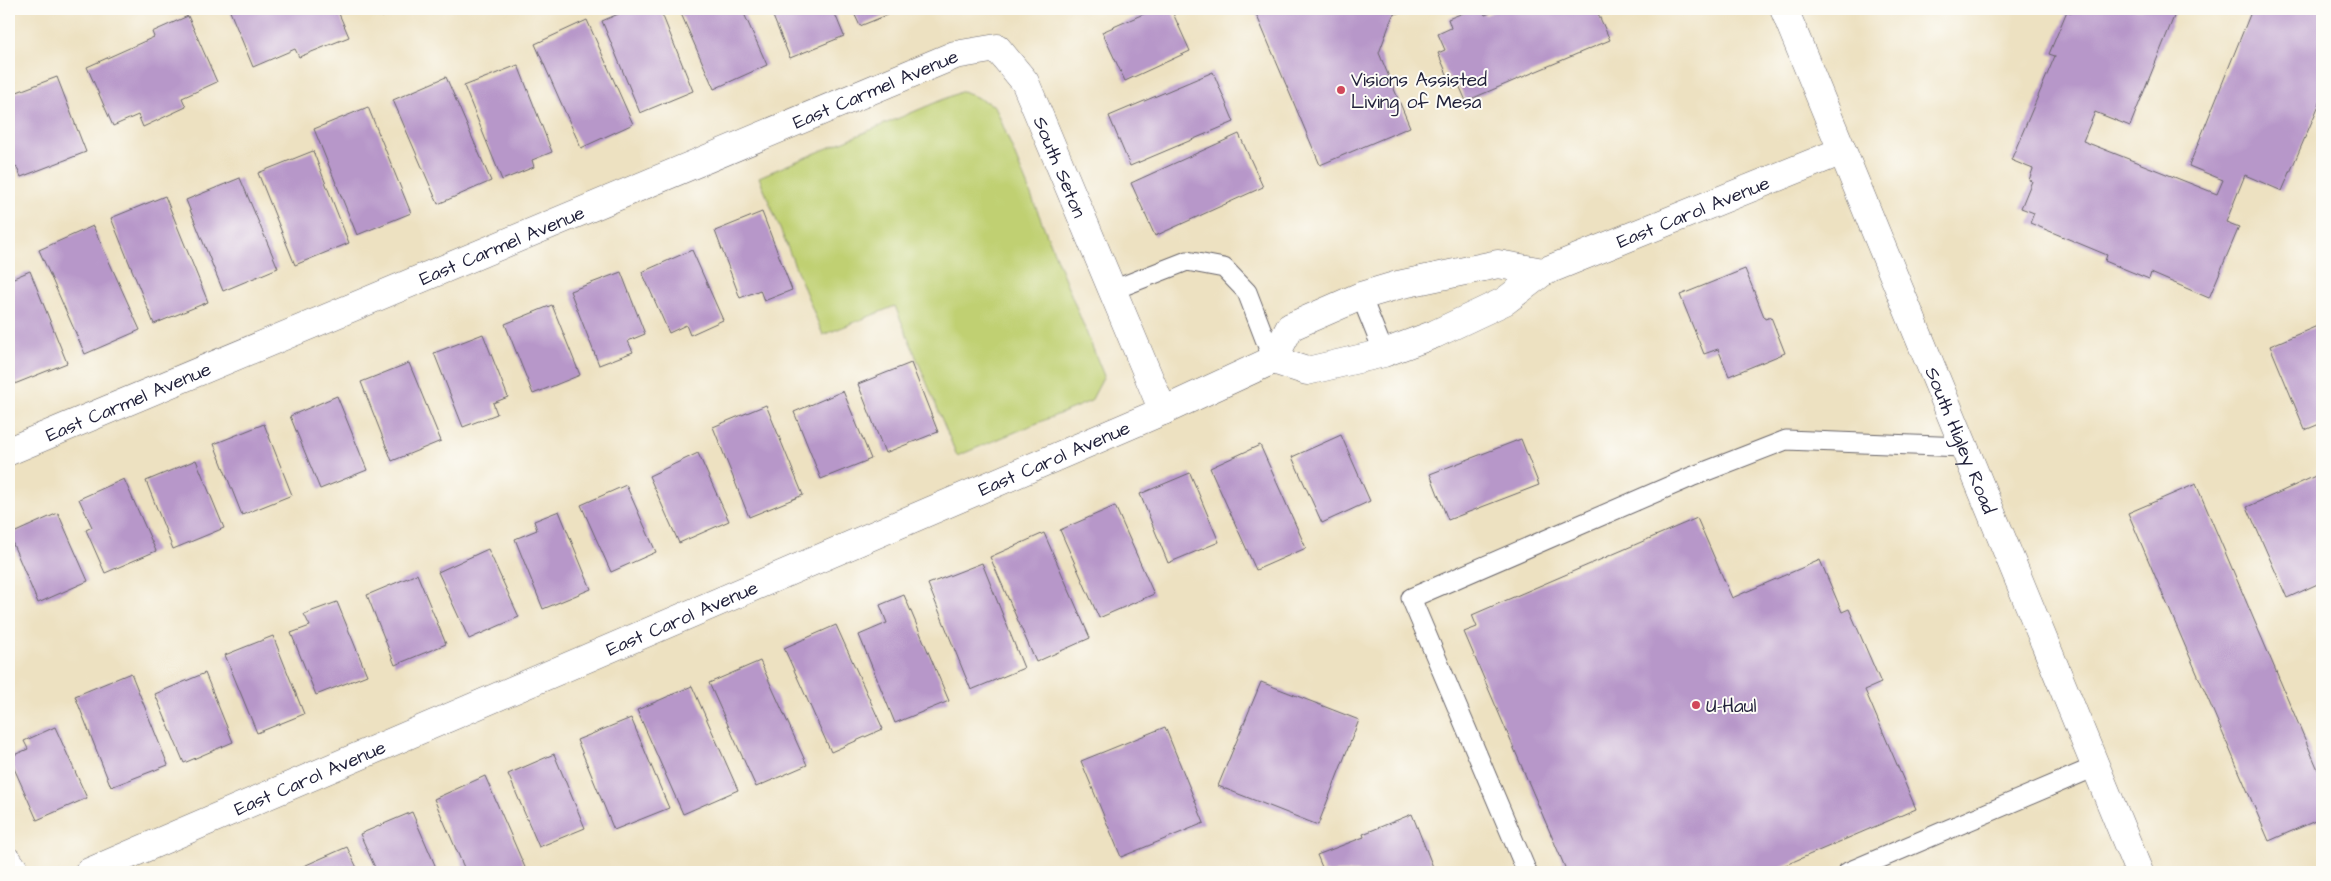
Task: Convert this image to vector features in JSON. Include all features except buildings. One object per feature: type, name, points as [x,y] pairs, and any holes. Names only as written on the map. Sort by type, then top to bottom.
[{"type":"street","name":"South Higley Road","points":[[1784,9],[2139,872]]},
{"type":"street","name":"South Seton","points":[[997,48],[1026,82],[1163,411]]},
{"type":"street","name":"East Carmel Avenue","points":[[9,451],[955,55],[997,48]]},
{"type":"street","name":"East Carol Avenue","points":[[89,872],[1163,411],[1273,360],[1307,371],[1384,353],[1435,334],[1505,301],[1543,272],[1842,151]]},
{"type":"street","points":[[1273,360],[1290,327],[1361,296],[1398,285],[1498,264],[1543,272]]},
{"type":"street","points":[[9,862],[16,872]]},
{"type":"lane","points":[[1112,290],[1187,261],[1224,268],[1247,292],[1273,360]]},
{"type":"lane","points":[[1361,296],[1384,353]]},
{"type":"lane","points":[[1526,872],[1411,598],[1691,477],[1786,440],[1963,447]]},
{"type":"lane","points":[[1848,872],[2095,767]]},
{"type":"green space","points":[[963,91],[995,106],[1104,376],[1091,401],[957,456],[895,306],[823,335],[759,177]]},
{"type":"place","name":"Visions Assisted Living of Mesa","points":[[1341,90]]},
{"type":"place","name":"U-Haul","points":[[1696,705]]}]
